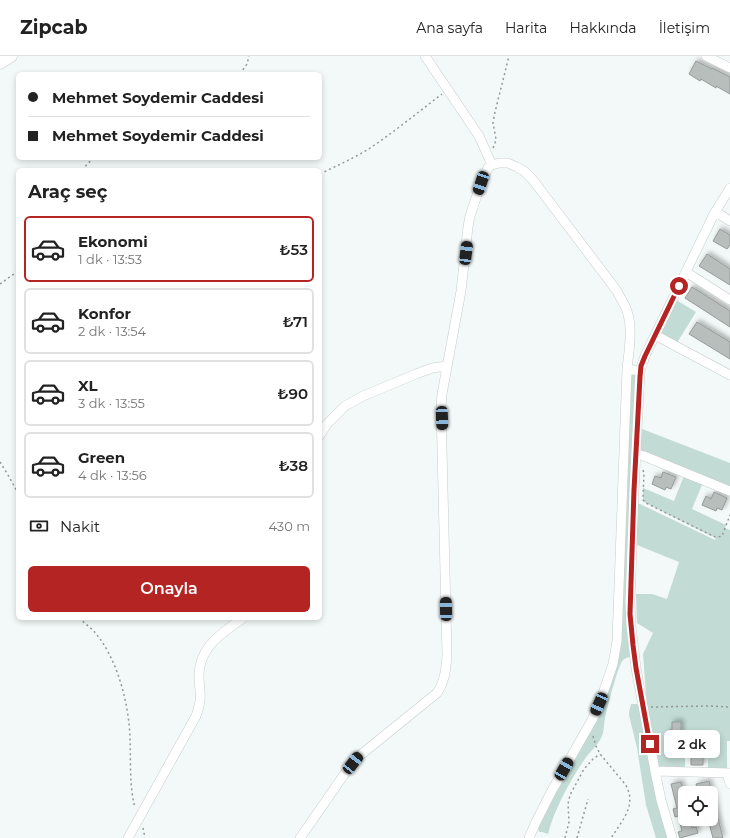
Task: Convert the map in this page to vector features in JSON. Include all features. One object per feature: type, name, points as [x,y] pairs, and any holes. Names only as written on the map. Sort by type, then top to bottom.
[{"type":"main road","points":[[0,63],[11,56]]},
{"type":"street","points":[[425,56],[479,136],[492,165]]},
{"type":"street","points":[[706,56],[730,68]]},
{"type":"street","points":[[300,838],[358,757],[437,693],[444,678],[447,655],[441,407],[442,394],[461,291],[470,216],[488,168],[499,163],[508,163],[524,171],[538,186],[616,291],[628,312],[630,322],[617,641],[613,664],[590,725],[550,794],[529,838]]},
{"type":"street","points":[[672,838],[661,800],[643,708],[633,651],[630,614],[640,371],[645,356],[686,272],[716,212],[730,188]]},
{"type":"street","points":[[716,212],[730,221]]},
{"type":"street","points":[[686,272],[730,300]]},
{"type":"street","points":[[655,336],[730,375]]},
{"type":"street","points":[[322,432],[327,424],[345,406],[362,396],[432,368],[447,366]]},
{"type":"street","points":[[627,369],[640,371]]},
{"type":"street","points":[[636,454],[730,491]]},
{"type":"street","points":[[128,838],[196,716],[200,705],[200,663],[206,650],[215,639],[240,620]]},
{"type":"street","points":[[655,771],[729,773],[730,784]]},
{"type":"path","points":[[241,72],[249,56]]},
{"type":"path","points":[[487,154],[494,146],[496,139],[494,118],[509,56]]},
{"type":"path","points":[[322,173],[342,164],[368,149],[395,131],[448,90]]},
{"type":"path","points":[[84,168],[91,160]]},
{"type":"path","points":[[0,284],[16,272]]},
{"type":"path","points":[[0,462],[16,489]]},
{"type":"path","points":[[635,468],[642,469],[644,471],[644,502],[715,537],[722,536],[730,515]]},
{"type":"path","points":[[81,620],[95,632],[104,645],[114,665],[121,686],[130,732],[134,804],[145,838]]},
{"type":"path","points":[[643,708],[709,706],[730,707]]},
{"type":"path","points":[[590,725],[600,754],[625,784],[630,797],[628,810],[611,838]]},
{"type":"path","points":[[565,838],[569,822],[568,804],[570,795],[584,769],[600,754]]},
{"type":"path","points":[[577,838],[588,800]]},
{"type":"green space","points":[[673,298],[696,312],[675,346],[655,335]]},
{"type":"green space","points":[[627,369],[640,371],[637,427],[730,463],[730,491],[704,480],[692,509],[726,525],[725,528],[730,530],[730,741],[727,741],[727,773],[708,773],[708,749],[685,748],[685,772],[655,771],[672,838],[656,838],[646,805],[637,748],[629,712],[631,704],[637,704],[640,707],[647,707],[643,654],[653,633],[637,623],[636,594],[652,594],[667,599],[679,562],[632,543],[634,656],[624,659],[618,670],[600,741],[584,760],[568,786],[554,815],[548,834],[539,832],[538,828],[592,720],[613,664]],"holes":[[[636,454],[685,473],[674,501],[643,488],[643,500],[644,502],[711,536],[716,537],[715,540],[640,504],[634,503]]]},
{"type":"building","points":[[696,61],[730,77],[730,94],[701,79],[700,81],[689,74]]},
{"type":"building","points":[[720,229],[730,235],[730,245],[727,249],[713,241]]},
{"type":"building","points":[[707,254],[730,269],[730,285],[699,266]]},
{"type":"building","points":[[692,287],[730,311],[730,327],[685,298]]},
{"type":"building","points":[[697,322],[730,342],[730,359],[689,334]]},
{"type":"building","points":[[663,472],[676,477],[671,489],[666,487],[665,490],[652,484],[655,476],[661,478]]},
{"type":"building","points":[[714,492],[727,498],[722,510],[717,508],[716,511],[702,505],[706,496],[711,499]]},
{"type":"building","points":[[672,722],[681,722],[681,741],[669,741],[669,730],[672,730]]},
{"type":"building","points":[[691,754],[703,754],[703,765],[691,765]]},
{"type":"building","points":[[709,781],[710,786],[696,786],[696,784]]},
{"type":"building","points":[[681,782],[682,786],[678,786],[678,816],[675,817],[673,809],[677,808],[671,784]]},
{"type":"building","points":[[718,818],[723,838],[713,838],[710,826],[718,826]]},
{"type":"building","points":[[681,826],[692,826],[692,828],[696,827],[698,833],[680,838],[678,832],[682,831]]},
{"type":"route","points":[[650,744],[636,668],[630,614],[634,490],[640,377],[641,366],[645,356],[679,286]]}]
